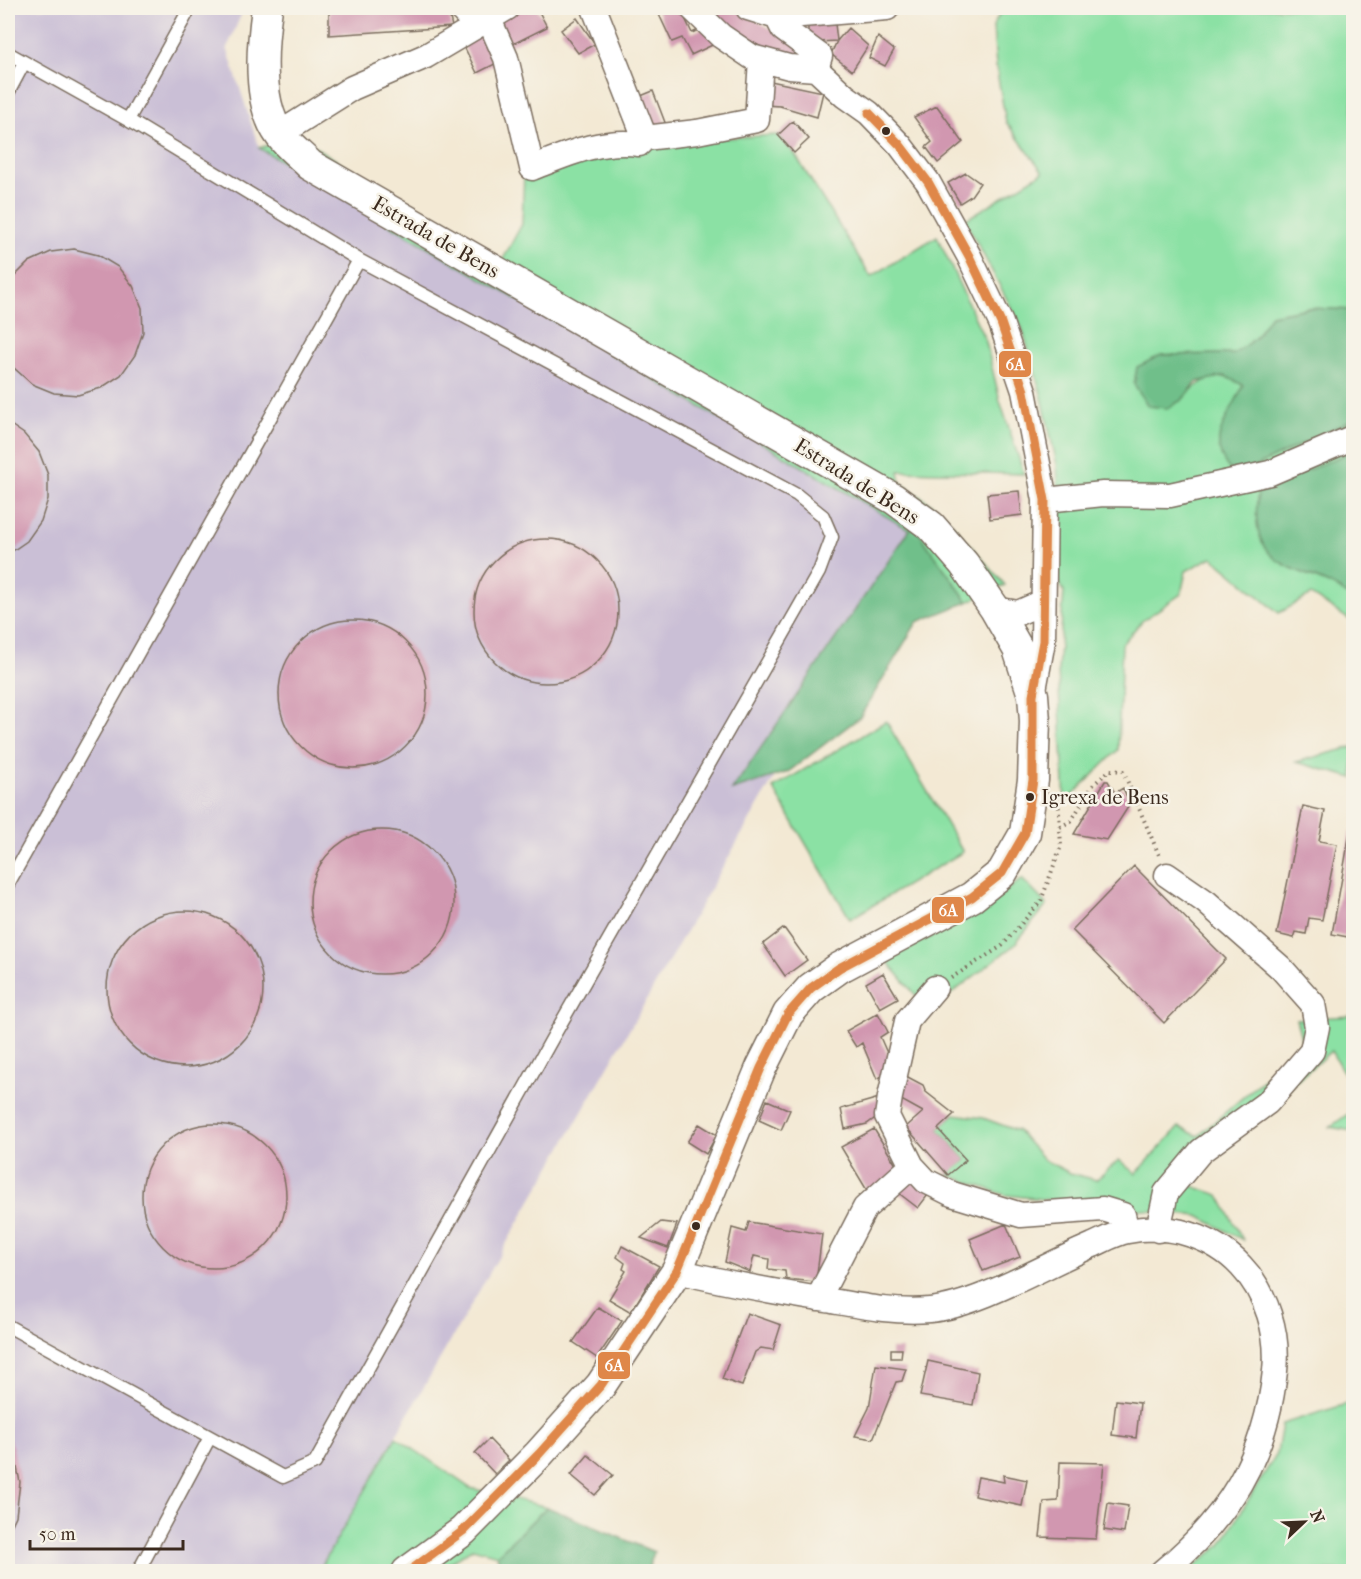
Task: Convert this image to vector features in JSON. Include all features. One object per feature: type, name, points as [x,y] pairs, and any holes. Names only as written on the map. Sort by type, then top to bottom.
[{"type":"street","name":"Estrada de Bens","points":[[267,8],[263,33],[263,78],[269,109],[279,134],[310,165],[894,499],[930,526],[964,564],[995,609],[1031,645],[1033,780],[1025,833],[1002,873],[972,897],[839,968],[811,988],[788,1014],[761,1068],[677,1271],[601,1385],[539,1454],[463,1531],[407,1572]]},
{"type":"street","points":[[594,8],[645,138]]},
{"type":"street","points":[[692,8],[721,36],[752,57],[789,67],[816,69],[844,96],[869,113],[900,145],[928,182],[969,256],[1001,322],[1024,391],[1046,500],[1043,602],[1031,645]]},
{"type":"street","points":[[748,8],[777,17],[886,8]]},
{"type":"street","points":[[279,134],[352,88],[426,56],[482,14],[506,58],[532,168],[590,145],[622,142],[639,144],[645,138],[697,132],[757,120],[761,60]]},
{"type":"street","points":[[777,17],[783,28],[820,56],[816,69]]},
{"type":"street","points":[[1046,500],[1103,494],[1170,495],[1270,474],[1353,437]]},
{"type":"street","points":[[995,609],[1018,613],[1043,602]]},
{"type":"street","points":[[1158,1230],[1166,1193],[1201,1151],[1268,1102],[1312,1051],[1317,1027],[1313,1004],[1281,968],[1206,902],[1167,875]]},
{"type":"street","points":[[935,988],[907,1021],[887,1116],[912,1166],[926,1181],[952,1194],[1021,1215],[1103,1209],[1123,1215],[1127,1231]]},
{"type":"street","points":[[818,1299],[865,1208],[912,1166]]},
{"type":"street","points":[[677,1271],[742,1287],[898,1312],[933,1309],[966,1301],[1127,1231],[1182,1232],[1208,1240],[1231,1254],[1250,1275],[1263,1296],[1272,1321],[1276,1362],[1271,1408],[1250,1468],[1221,1513],[1162,1572]]},
{"type":"lane","points":[[128,120],[190,8]]},
{"type":"lane","points":[[8,53],[128,120],[359,260],[796,495],[823,516],[832,537],[819,572],[553,1037],[315,1463],[283,1477],[8,1326]]},
{"type":"lane","points":[[8,93],[24,63]]},
{"type":"lane","points":[[8,882],[359,260]]},
{"type":"lane","points":[[138,1572],[210,1437]]},
{"type":"path","points":[[1060,827],[1071,821],[1094,784],[1110,770],[1123,771],[1143,813],[1167,875]]},
{"type":"shaded area","points":[[8,8],[244,8],[227,48],[259,148],[915,533],[318,1571],[8,1572]]},
{"type":"green space","points":[[1003,8],[1353,8],[1353,310],[1308,308],[1271,315],[1255,338],[1234,354],[1161,355],[1182,400],[1202,382],[1218,377],[1226,377],[1243,385],[1232,411],[1244,472],[1353,419],[1353,452],[1307,575],[1339,588],[1353,599],[1353,622],[1311,595],[1279,613],[1212,557],[1186,571],[1181,594],[1142,621],[1122,644],[1118,750],[1065,803],[1058,671],[1064,591],[1056,577],[1060,524],[1057,465],[1041,393],[1022,328],[965,220],[1043,172],[1006,122],[996,67],[993,26]]},
{"type":"green space","points":[[778,135],[794,153],[871,277],[937,236],[986,342],[1000,401],[1024,474],[899,471],[901,483],[940,510],[1005,585],[968,602],[915,533],[259,148],[298,136],[429,219],[502,261],[522,224],[524,173],[669,141]]},
{"type":"green space","points":[[1308,308],[1353,310],[1353,419],[1244,472],[1229,469],[1222,458],[1219,447],[1222,427],[1243,385],[1225,376],[1197,382],[1182,400],[1168,408],[1148,406],[1134,384],[1137,367],[1161,355],[1234,354],[1255,338],[1271,315]]},
{"type":"green space","points":[[1353,451],[1353,599],[1334,587],[1282,563],[1270,554],[1261,540],[1257,519],[1258,491]]},
{"type":"green space","points":[[913,525],[968,602],[917,622],[860,717],[788,772],[732,790]]},
{"type":"green space","points":[[886,721],[963,852],[850,919],[773,788]]},
{"type":"green space","points":[[1353,747],[1353,778],[1296,762]]},
{"type":"green space","points":[[1022,879],[1047,905],[1013,946],[929,1011],[886,960],[979,911]]},
{"type":"green space","points":[[1353,1016],[1353,1030],[1349,1034],[1353,1044],[1353,1131],[1330,1127],[1352,1111],[1350,1084],[1331,1051],[1189,1175],[1192,1186],[1219,1195],[1243,1240],[1198,1216],[1005,1195],[948,1175],[966,1160],[938,1129],[954,1114],[983,1118],[1018,1131],[1044,1160],[1070,1173],[1096,1180],[1119,1160],[1136,1174],[1179,1127],[1198,1136],[1303,1045],[1296,1019]]},
{"type":"green space","points":[[1353,1402],[1353,1571],[1188,1571],[1220,1546],[1277,1453],[1282,1424]]},
{"type":"green space","points":[[396,1437],[470,1488],[547,1507],[497,1555],[473,1548],[437,1571],[318,1572]]},
{"type":"green space","points":[[547,1507],[654,1552],[648,1571],[501,1571],[497,1555]]},
{"type":"building","points":[[448,8],[452,27],[329,35],[329,10]]},
{"type":"building","points":[[523,8],[537,8],[547,27],[505,48],[493,23]]},
{"type":"building","points":[[656,8],[680,8],[692,33],[703,28],[721,41],[691,55],[682,38],[672,42]]},
{"type":"building","points":[[701,8],[733,8],[808,49],[812,61],[763,48],[713,20]]},
{"type":"building","points":[[577,18],[595,44],[578,53],[561,30]]},
{"type":"building","points":[[808,24],[835,24],[837,41],[817,42],[808,38]]},
{"type":"building","points":[[486,28],[499,62],[477,73],[461,40]]},
{"type":"building","points":[[848,28],[868,46],[852,71],[831,54],[837,41]]},
{"type":"building","points":[[878,37],[894,50],[885,66],[869,58]]},
{"type":"building","points":[[766,80],[823,92],[817,117],[780,106],[765,105]]},
{"type":"building","points":[[653,91],[666,125],[649,131],[636,98]]},
{"type":"building","points":[[937,106],[963,142],[938,163],[926,147],[932,142],[914,117]]},
{"type":"building","points":[[793,121],[809,139],[794,153],[778,135]]},
{"type":"building","points":[[966,173],[980,183],[971,196],[960,203],[948,183]]},
{"type":"building","points":[[74,249],[98,255],[118,267],[133,286],[142,308],[143,332],[135,355],[121,375],[101,388],[78,395],[54,393],[32,384],[14,368],[8,357],[8,287],[12,279],[29,262],[51,252]]},
{"type":"building","points":[[8,423],[24,434],[39,452],[48,475],[48,499],[41,521],[27,541],[8,554]]},
{"type":"building","points":[[1019,491],[1022,515],[990,519],[987,494]]},
{"type":"building","points":[[546,539],[574,544],[597,560],[613,583],[618,611],[613,639],[597,662],[574,678],[546,683],[518,678],[495,662],[479,639],[474,611],[479,583],[495,560],[518,544]]},
{"type":"building","points":[[353,620],[381,625],[394,632],[405,642],[415,653],[422,666],[427,694],[422,722],[415,735],[405,746],[394,756],[381,763],[353,768],[325,763],[312,756],[301,746],[291,735],[284,722],[279,694],[284,666],[291,653],[301,642],[312,632],[325,625]]},
{"type":"building","points":[[1105,781],[1108,781],[1115,793],[1123,788],[1130,804],[1107,840],[1074,834]]},
{"type":"building","points":[[1303,806],[1325,811],[1319,841],[1337,844],[1322,920],[1309,918],[1306,934],[1296,932],[1294,938],[1277,934]]},
{"type":"building","points":[[382,830],[410,835],[433,851],[449,874],[454,902],[449,930],[433,953],[410,969],[382,974],[354,969],[331,953],[315,930],[310,902],[315,874],[331,851],[354,835]]},
{"type":"building","points":[[1350,832],[1353,832],[1353,938],[1332,934]]},
{"type":"building","points":[[1134,866],[1226,959],[1164,1023],[1072,930]]},
{"type":"building","points":[[185,911],[215,917],[240,934],[257,959],[263,989],[257,1019],[240,1044],[215,1061],[185,1067],[155,1061],[130,1044],[113,1019],[107,989],[113,959],[130,934],[155,917]]},
{"type":"building","points":[[784,928],[807,960],[785,976],[763,944]]},
{"type":"building","points":[[883,973],[898,998],[880,1008],[866,983]]},
{"type":"building","points":[[878,1013],[888,1032],[880,1037],[894,1069],[877,1079],[862,1043],[856,1047],[846,1031]]},
{"type":"building","points":[[904,1075],[923,1085],[926,1092],[954,1114],[938,1129],[966,1160],[948,1175],[906,1127],[923,1112],[894,1096]]},
{"type":"building","points":[[879,1098],[882,1113],[867,1124],[845,1129],[841,1109]]},
{"type":"building","points":[[767,1100],[790,1110],[781,1130],[759,1120]]},
{"type":"building","points":[[214,1124],[242,1129],[265,1145],[281,1168],[286,1196],[281,1224],[265,1247],[242,1263],[214,1268],[186,1263],[163,1247],[147,1224],[142,1196],[147,1168],[163,1145],[186,1129]]},
{"type":"building","points":[[699,1124],[717,1135],[706,1154],[687,1142]]},
{"type":"building","points":[[874,1129],[899,1170],[871,1197],[841,1147]]},
{"type":"building","points":[[913,1178],[931,1191],[918,1208],[892,1188]]},
{"type":"building","points":[[661,1222],[677,1224],[668,1248],[641,1238]]},
{"type":"building","points":[[749,1222],[822,1234],[816,1282],[786,1279],[785,1271],[768,1269],[769,1259],[754,1256],[750,1272],[725,1262],[732,1228],[746,1232]]},
{"type":"building","points":[[1006,1224],[1020,1257],[983,1271],[970,1239]]},
{"type":"building","points":[[622,1246],[659,1266],[631,1312],[609,1299],[626,1271],[623,1269],[625,1263],[617,1257]]},
{"type":"building","points":[[598,1307],[622,1321],[597,1358],[573,1342]]},
{"type":"building","points":[[747,1313],[781,1325],[773,1350],[761,1348],[755,1352],[742,1386],[722,1379]]},
{"type":"building","points":[[891,1349],[902,1349],[901,1358],[891,1358]]},
{"type":"building","points":[[928,1361],[978,1372],[973,1405],[920,1396]]},
{"type":"building","points":[[876,1365],[906,1369],[902,1381],[896,1382],[873,1439],[855,1436],[869,1408]]},
{"type":"building","points":[[1116,1400],[1140,1403],[1136,1438],[1112,1435]]},
{"type":"building","points":[[8,1437],[13,1448],[20,1482],[16,1516],[8,1533]]},
{"type":"building","points":[[489,1439],[509,1460],[495,1474],[475,1453]]},
{"type":"building","points":[[588,1455],[613,1475],[595,1495],[571,1475]]},
{"type":"building","points":[[1060,1462],[1104,1463],[1096,1539],[1040,1537],[1044,1502],[1058,1501]]},
{"type":"building","points":[[1003,1475],[1027,1480],[1022,1506],[974,1496],[978,1477],[1004,1482]]},
{"type":"building","points":[[1108,1503],[1128,1506],[1124,1533],[1104,1530]]},
{"type":"transit line","name":"6A","points":[[408,1572],[463,1531],[539,1454],[601,1385],[677,1271],[761,1068],[788,1014],[811,988],[839,968],[972,897],[1002,873],[1025,833],[1033,780],[1033,695],[1043,641],[1045,500],[1024,391],[1001,323],[969,256],[928,182],[900,145],[869,113]]},
{"type":"place","name":"Igrexa de Bens","points":[[1030,797]]}]
